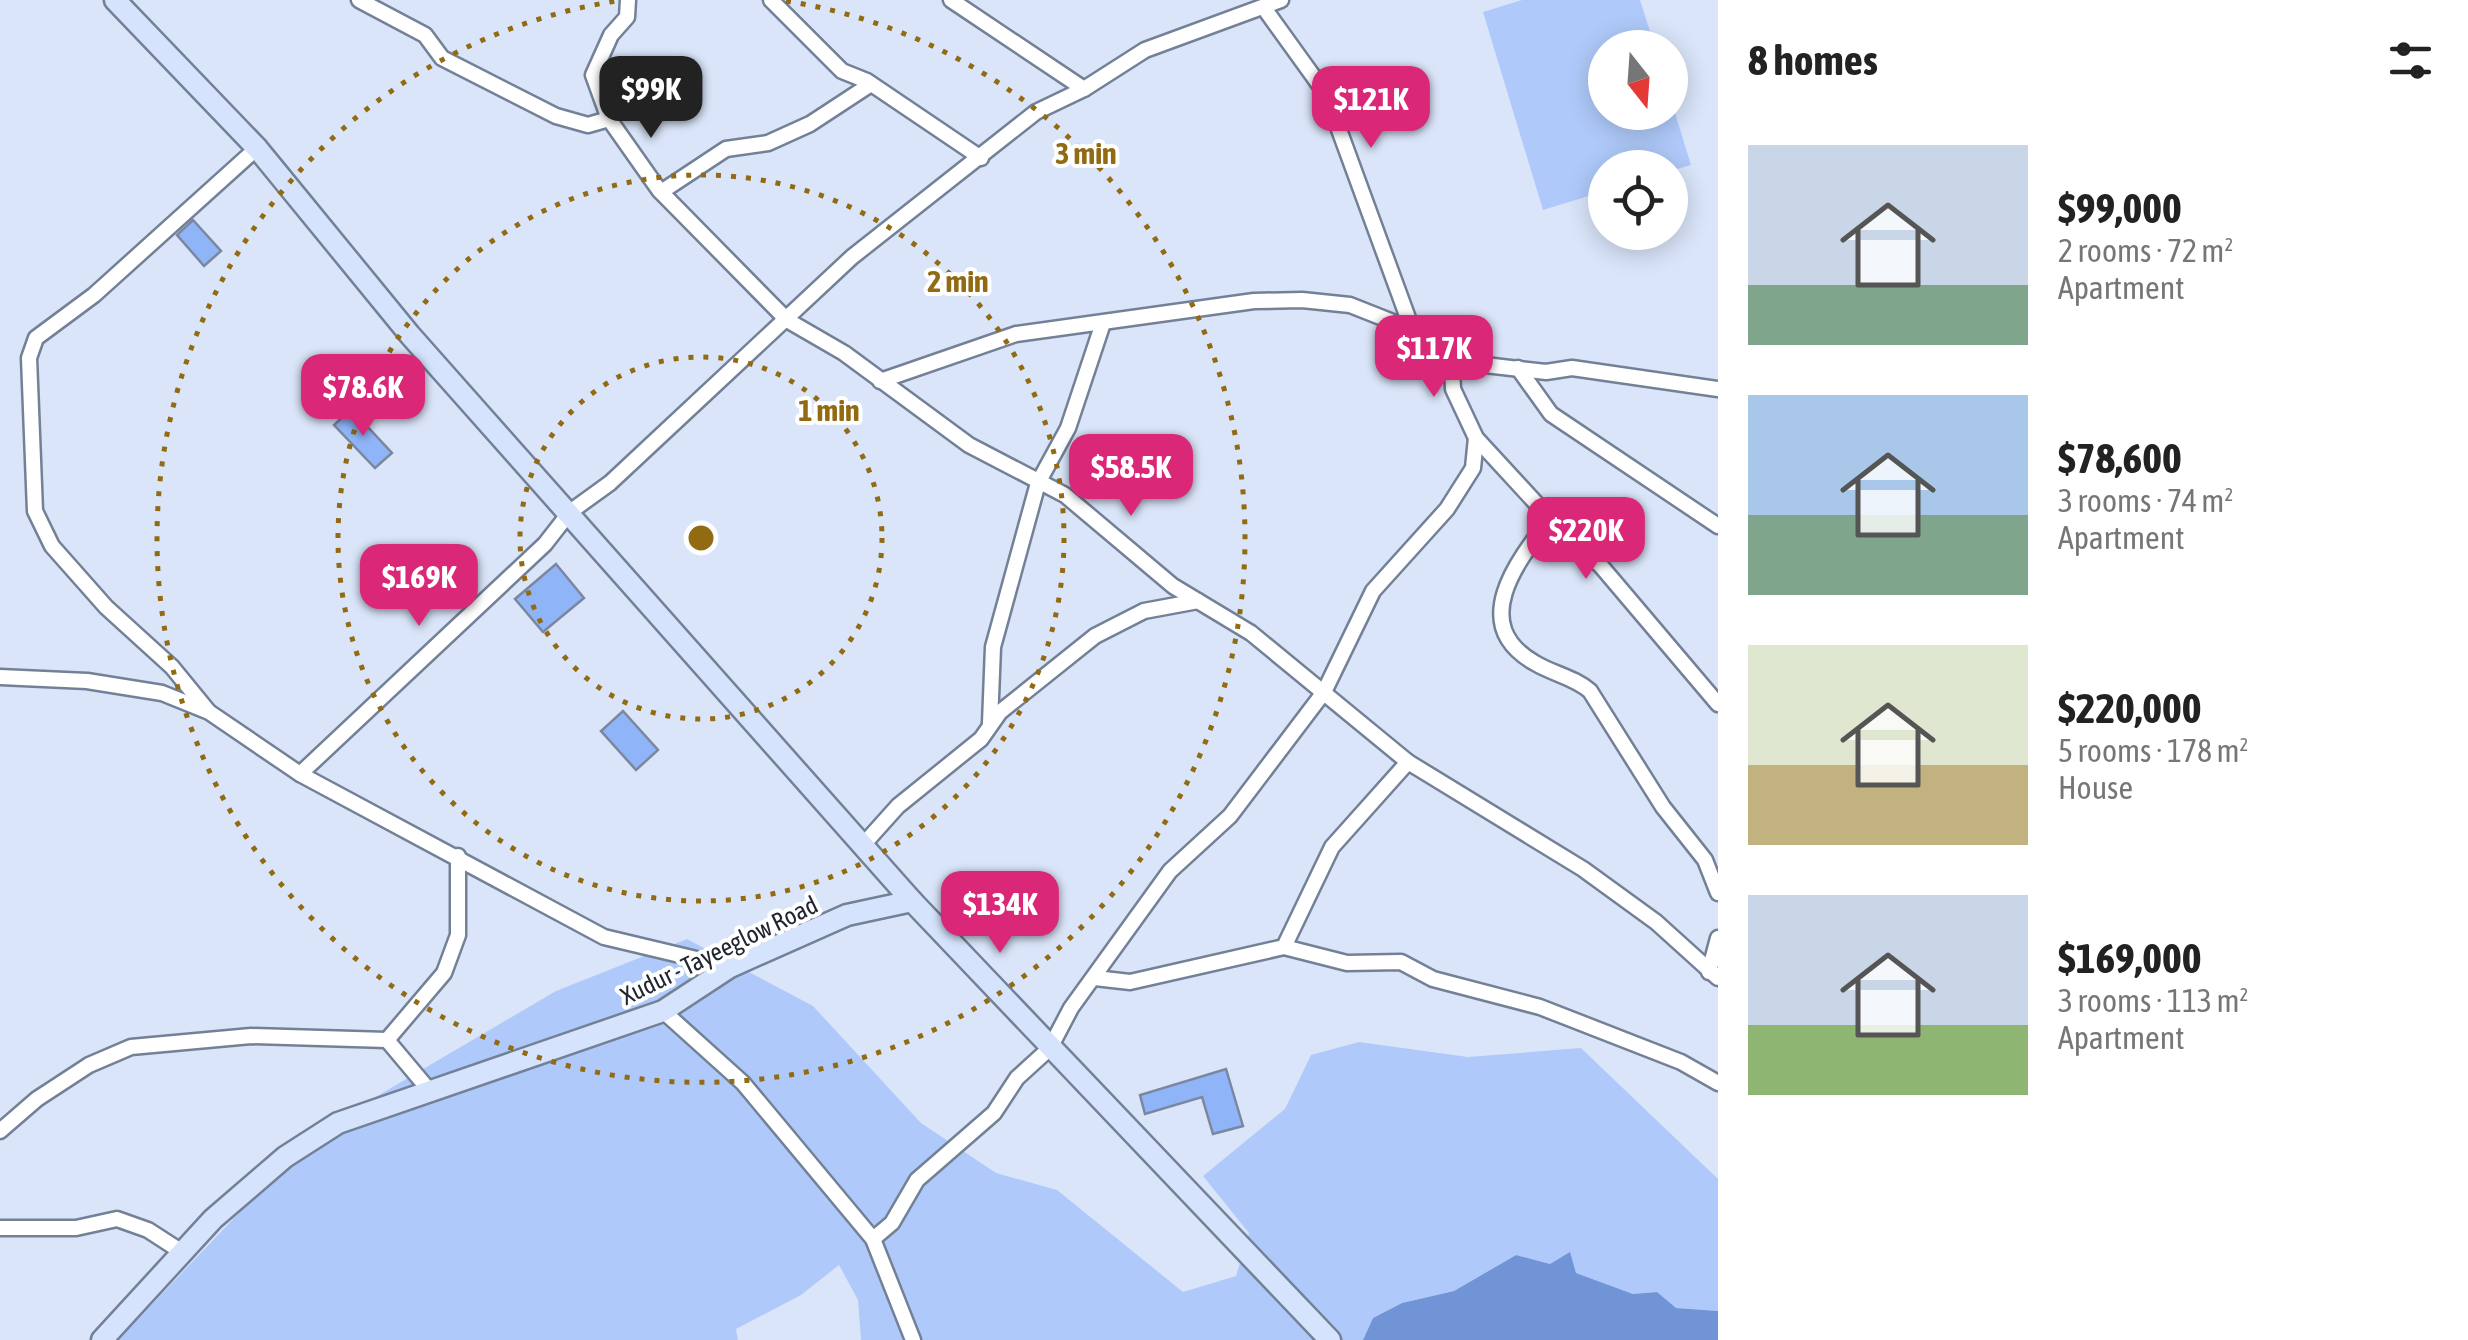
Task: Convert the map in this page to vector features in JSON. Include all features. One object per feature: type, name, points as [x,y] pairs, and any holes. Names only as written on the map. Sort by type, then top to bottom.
[{"type":"main road","points":[[115,0],[257,148],[410,335],[912,901],[1050,1048],[1114,1108],[1330,1340]]},
{"type":"main road","name":"Xudur - Tayeeglow Road","points":[[102,1340],[212,1219],[298,1148],[338,1123],[663,1011],[730,967],[846,915],[912,901]]},
{"type":"street","points":[[359,0],[425,34],[442,58],[556,116],[588,125],[609,119]]},
{"type":"street","points":[[628,0],[627,17],[611,34],[593,74],[609,119],[661,192],[787,320],[844,353],[969,445],[1066,496],[1198,601],[1251,634],[1408,762],[1584,869],[1656,922],[1714,975]]},
{"type":"street","points":[[771,0],[842,70],[871,84],[981,158]]},
{"type":"street","points":[[951,0],[1084,89]]},
{"type":"street","points":[[300,774],[544,544],[570,512],[610,483],[852,257],[1036,112],[1084,89],[1145,50],[1281,0]]},
{"type":"street","points":[[1264,8],[1326,94],[1412,329]]},
{"type":"street","points":[[661,192],[726,149],[768,143],[810,124],[871,84]]},
{"type":"street","points":[[208,712],[172,667],[106,607],[52,546],[36,511],[29,358],[36,338],[94,294],[257,148]]},
{"type":"street","points":[[880,381],[1016,334],[1254,301],[1302,300],[1350,305],[1485,364],[1546,372],[1572,368],[1718,389]]},
{"type":"street","points":[[990,726],[993,647],[1038,483],[1068,428],[1103,323]]},
{"type":"street","points":[[1451,346],[1453,390],[1476,438],[1550,519],[1624,591],[1718,704]]},
{"type":"street","points":[[1518,368],[1551,414],[1718,526]]},
{"type":"street","points":[[873,1239],[892,1224],[917,1180],[994,1114],[1017,1078],[1050,1048],[1071,1008],[1170,872],[1230,816],[1324,692],[1373,591],[1447,509],[1473,468],[1476,438]]},
{"type":"street","points":[[1550,519],[1524,551],[1506,586],[1500,610],[1504,634],[1512,650],[1562,678],[1578,680],[1590,691],[1663,807],[1705,860],[1718,893]]},
{"type":"street","points":[[863,845],[898,806],[981,739],[1000,712],[1095,636],[1144,611],[1198,601]]},
{"type":"street","points":[[0,677],[124,687],[162,694],[208,712],[300,774],[604,937],[730,967]]},
{"type":"street","points":[[1284,946],[1332,847],[1408,762]]},
{"type":"street","points":[[387,1040],[444,973],[458,935],[458,856]]},
{"type":"street","points":[[1714,975],[1718,938]]},
{"type":"street","points":[[1095,978],[1130,982],[1284,946],[1348,963],[1401,962],[1433,979],[1540,1007],[1681,1062],[1718,1083]]},
{"type":"street","points":[[663,1011],[743,1083],[873,1239],[913,1340]]},
{"type":"street","points":[[0,1131],[37,1098],[89,1066],[131,1047],[252,1036],[387,1040],[428,1090]]},
{"type":"street","points":[[0,1228],[76,1228],[116,1219],[148,1230],[182,1252]]},
{"type":"shaded area","points":[[1522,0],[1640,0],[1650,30],[1588,30],[1588,130],[1680,130],[1686,150],[1588,150],[1588,196],[1543,210],[1483,12]]},
{"type":"shaded area","points":[[687,939],[813,1006],[921,1123],[996,1173],[1057,1190],[1183,1292],[1236,1276],[1249,1233],[1203,1176],[1285,1109],[1311,1055],[1359,1042],[1468,1057],[1581,1048],[1718,1179],[1718,1311],[1675,1308],[1657,1292],[1633,1294],[1576,1273],[1569,1253],[1550,1264],[1516,1255],[1454,1291],[1402,1303],[1373,1318],[1363,1340],[861,1340],[858,1300],[839,1265],[801,1295],[736,1329],[738,1340],[118,1340],[316,1132],[556,991]]},
{"type":"shaded area","points":[[1570,1252],[1576,1273],[1633,1294],[1657,1292],[1676,1308],[1718,1311],[1718,1340],[1363,1340],[1373,1318],[1402,1303],[1454,1291],[1516,1255],[1550,1264]]},
{"type":"building","points":[[193,220],[221,251],[204,266],[177,235]]},
{"type":"building","points":[[351,409],[392,453],[375,468],[334,425]]},
{"type":"building","points":[[556,564],[584,598],[543,632],[515,599]]},
{"type":"building","points":[[623,711],[658,750],[636,770],[601,731]]},
{"type":"building","points":[[1226,1069],[1243,1126],[1213,1134],[1202,1097],[1145,1114],[1140,1095]]}]
